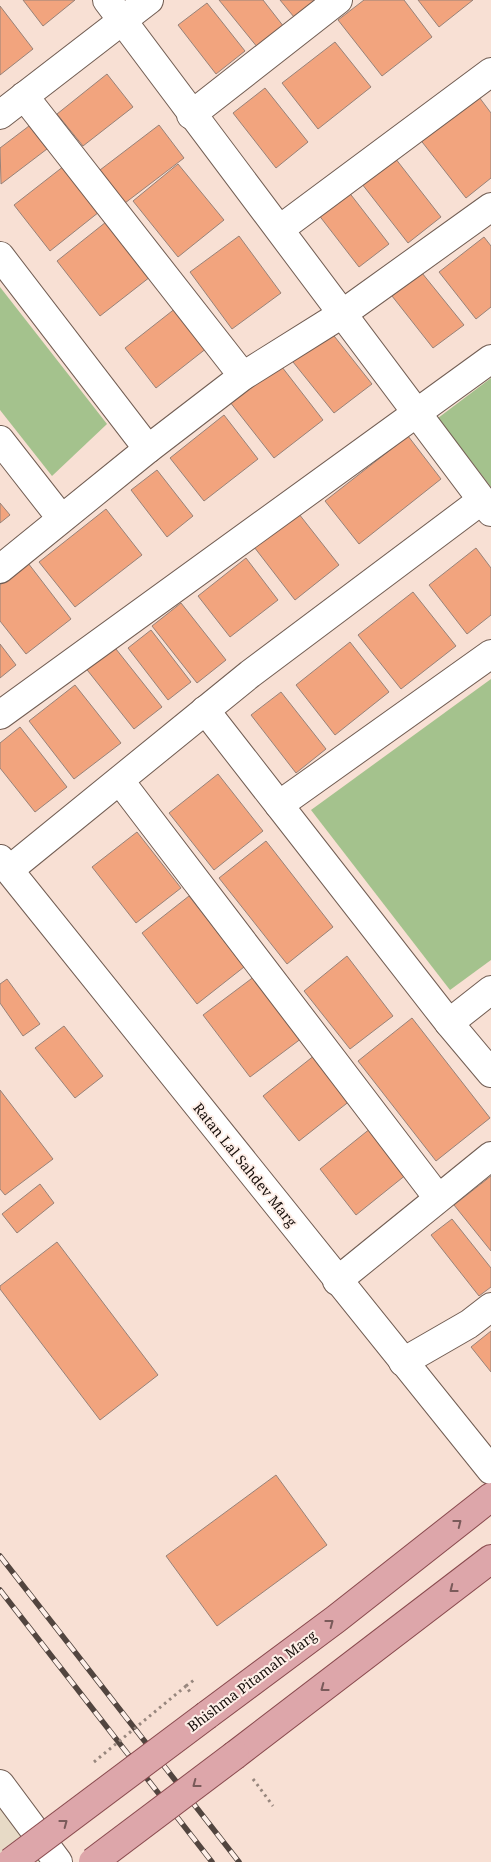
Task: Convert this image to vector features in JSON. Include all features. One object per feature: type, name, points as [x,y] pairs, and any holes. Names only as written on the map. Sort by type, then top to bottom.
[{"type":"main road","name":"Bhishma Pitamah Marg","points":[[11,1862],[336,1619],[491,1497]]},
{"type":"main road","points":[[93,1862],[352,1667],[491,1559]]},
{"type":"street","points":[[0,115],[24,96],[114,10],[150,0]]},
{"type":"street","points":[[191,115],[338,0]]},
{"type":"street","points":[[4,865],[120,781],[250,674],[487,506],[280,229],[191,115],[114,10]]},
{"type":"street","points":[[280,229],[491,72]]},
{"type":"street","points":[[24,96],[243,376]]},
{"type":"street","points":[[0,569],[61,518],[243,376],[342,314],[491,207]]},
{"type":"street","points":[[0,256],[148,449]]},
{"type":"street","points":[[0,715],[418,414],[491,359]]},
{"type":"street","points":[[0,440],[61,518]]},
{"type":"street","points":[[279,805],[491,654]]},
{"type":"street","points":[[205,710],[449,1023],[491,1073]]},
{"type":"street","points":[[120,781],[438,1198]]},
{"type":"street","name":"Ratan Lal Sahdev Marg","points":[[4,865],[337,1281],[403,1362],[487,1458]]},
{"type":"street","points":[[449,1023],[491,990]]},
{"type":"street","points":[[337,1281],[491,1156]]},
{"type":"street","points":[[403,1362],[469,1324],[491,1307]]},
{"type":"street","points":[[0,1784],[58,1862]]},
{"type":"path","points":[[186,1686],[194,1680]]},
{"type":"path","points":[[253,1779],[273,1806]]},
{"type":"shaded area","points":[[0,1794],[54,1862],[0,1862]]},
{"type":"green space","points":[[0,287],[107,424],[52,476],[0,410]]},
{"type":"green space","points":[[491,378],[491,487],[438,418]]},
{"type":"green space","points":[[491,679],[491,960],[450,990],[311,810]]},
{"type":"building","points":[[23,0],[75,0],[43,26]]},
{"type":"building","points":[[219,0],[263,0],[284,27],[258,48]]},
{"type":"building","points":[[280,0],[316,0],[294,17]]},
{"type":"building","points":[[364,0],[404,0],[432,37],[382,76],[338,20]]},
{"type":"building","points":[[418,0],[473,0],[439,27]]},
{"type":"building","points":[[207,3],[245,51],[216,74],[178,25]]},
{"type":"building","points":[[0,6],[33,49],[0,75]]},
{"type":"building","points":[[335,42],[371,87],[318,129],[282,83]]},
{"type":"building","points":[[107,74],[133,107],[83,146],[57,114]]},
{"type":"building","points":[[265,88],[308,142],[276,168],[233,113]]},
{"type":"building","points":[[476,93],[491,113],[491,178],[466,198],[419,138]]},
{"type":"building","points":[[159,125],[184,158],[125,203],[100,170]]},
{"type":"building","points":[[29,126],[47,149],[1,184],[0,148]]},
{"type":"building","points":[[395,158],[441,217],[408,243],[362,184]]},
{"type":"building","points":[[178,164],[224,220],[178,257],[133,201]]},
{"type":"building","points":[[64,166],[99,212],[50,251],[14,205]]},
{"type":"building","points":[[348,191],[389,244],[359,267],[318,214]]},
{"type":"building","points":[[106,222],[150,277],[100,316],[57,261]]},
{"type":"building","points":[[239,236],[281,293],[232,329],[190,272]]},
{"type":"building","points":[[484,237],[491,246],[491,307],[476,319],[439,272]]},
{"type":"building","points":[[422,273],[464,325],[433,348],[392,296]]},
{"type":"building","points":[[181,304],[212,344],[156,388],[125,348]]},
{"type":"building","points":[[327,327],[372,384],[334,413],[289,357]]},
{"type":"building","points":[[275,358],[323,420],[274,458],[226,397]]},
{"type":"building","points":[[224,415],[258,459],[204,501],[170,458]]},
{"type":"building","points":[[408,436],[441,479],[359,544],[325,501]]},
{"type":"building","points":[[157,470],[193,516],[167,537],[131,490]]},
{"type":"building","points":[[0,503],[10,515],[0,523]]},
{"type":"building","points":[[106,509],[142,555],[75,607],[39,562]]},
{"type":"building","points":[[295,509],[339,565],[295,600],[251,543]]},
{"type":"building","points":[[476,548],[491,568],[491,615],[467,634],[429,585]]},
{"type":"building","points":[[246,558],[278,600],[230,637],[198,596]]},
{"type":"building","points":[[28,563],[71,619],[26,654],[0,621],[0,585]]},
{"type":"building","points":[[413,592],[456,646],[401,689],[358,635]]},
{"type":"building","points":[[181,603],[226,660],[197,683],[152,626]]},
{"type":"building","points":[[151,630],[191,682],[168,700],[128,648]]},
{"type":"building","points":[[350,642],[389,692],[335,735],[296,685]]},
{"type":"building","points":[[0,644],[16,665],[0,678]]},
{"type":"building","points":[[112,644],[162,707],[134,729],[84,666]]},
{"type":"building","points":[[75,685],[121,743],[74,779],[29,721]]},
{"type":"building","points":[[281,692],[326,749],[296,773],[251,715]]},
{"type":"building","points":[[20,727],[67,787],[35,812],[0,768],[0,743]]},
{"type":"building","points":[[218,774],[263,831],[214,870],[169,813]]},
{"type":"building","points":[[137,832],[181,888],[136,923],[92,867]]},
{"type":"building","points":[[266,841],[333,927],[287,964],[219,878]]},
{"type":"building","points":[[189,896],[244,967],[197,1004],[142,933]]},
{"type":"building","points":[[347,956],[393,1016],[350,1049],[304,991]]},
{"type":"building","points":[[259,973],[306,1035],[250,1077],[203,1015]]},
{"type":"building","points":[[7,979],[40,1024],[23,1036],[0,1003],[0,984]]},
{"type":"building","points":[[412,1018],[490,1118],[436,1161],[358,1061]]},
{"type":"building","points":[[64,1026],[103,1076],[75,1098],[35,1048]]},
{"type":"building","points":[[315,1055],[351,1100],[299,1141],[263,1096]]},
{"type":"building","points":[[0,1090],[53,1159],[5,1195],[0,1189]]},
{"type":"building","points":[[371,1128],[407,1174],[356,1215],[320,1169]]},
{"type":"building","points":[[491,1176],[491,1251],[454,1205]]},
{"type":"building","points":[[40,1184],[54,1203],[17,1233],[2,1214]]},
{"type":"building","points":[[452,1219],[491,1268],[491,1287],[479,1296],[431,1235]]},
{"type":"building","points":[[57,1242],[158,1375],[100,1420],[0,1289],[0,1286]]},
{"type":"building","points":[[491,1331],[491,1372],[471,1347]]},
{"type":"building","points":[[276,1475],[327,1545],[217,1626],[166,1556]]},
{"type":"railway","points":[[0,1556],[239,1862]]},
{"type":"railway","points":[[0,1590],[212,1862]]}]
